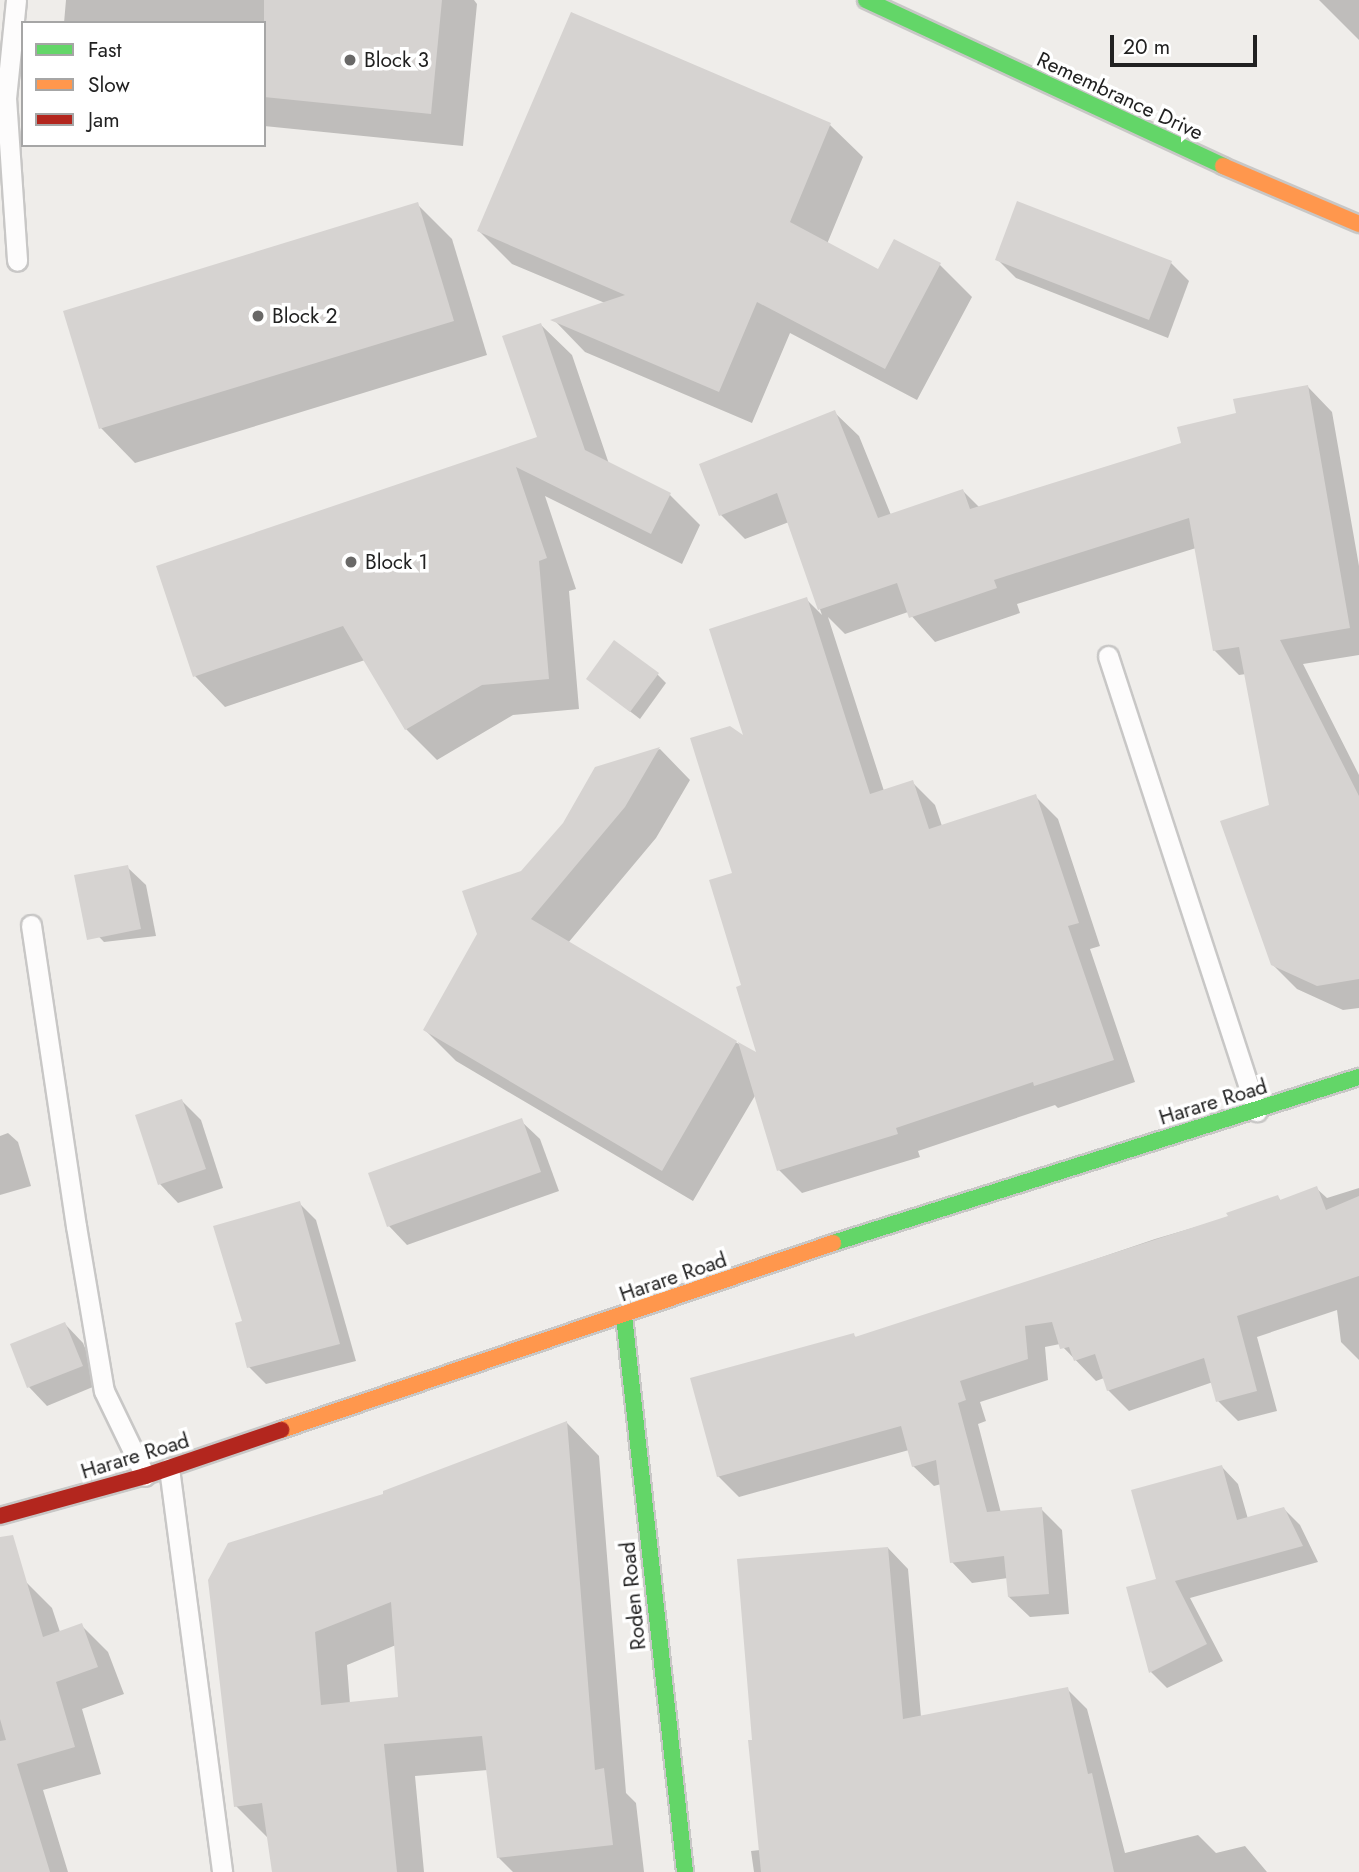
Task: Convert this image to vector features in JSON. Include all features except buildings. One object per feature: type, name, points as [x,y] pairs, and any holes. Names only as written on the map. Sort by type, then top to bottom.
[{"type":"street","name":"Remembrance Drive","points":[[866,0],[1191,152],[1359,224]]},
{"type":"street","name":"Harare Road","points":[[0,1516],[145,1476],[926,1212],[1359,1077]]},
{"type":"street","name":"Roden Road","points":[[624,1316],[685,1872]]},
{"type":"lane","points":[[16,0],[6,98],[17,261]]},
{"type":"lane","points":[[1108,656],[1257,1111]]},
{"type":"lane","points":[[31,925],[76,1226],[104,1391],[145,1476]]},
{"type":"lane","points":[[169,1468],[222,1872]]},
{"type":"traffic: fast","points":[[866,0],[1223,166]]},
{"type":"traffic: fast","points":[[833,1243],[1359,1077]]},
{"type":"traffic: fast","points":[[624,1316],[685,1872]]},
{"type":"traffic: slow","points":[[1223,166],[1359,224]]},
{"type":"traffic: slow","points":[[281,1430],[833,1243]]},
{"type":"traffic: jam","points":[[0,1516],[145,1476],[281,1430]]},
{"type":"place","name":"Block 3","points":[[350,60]]},
{"type":"place","name":"Block 2","points":[[258,316]]},
{"type":"place","name":"Block 1","points":[[351,562]]}]
